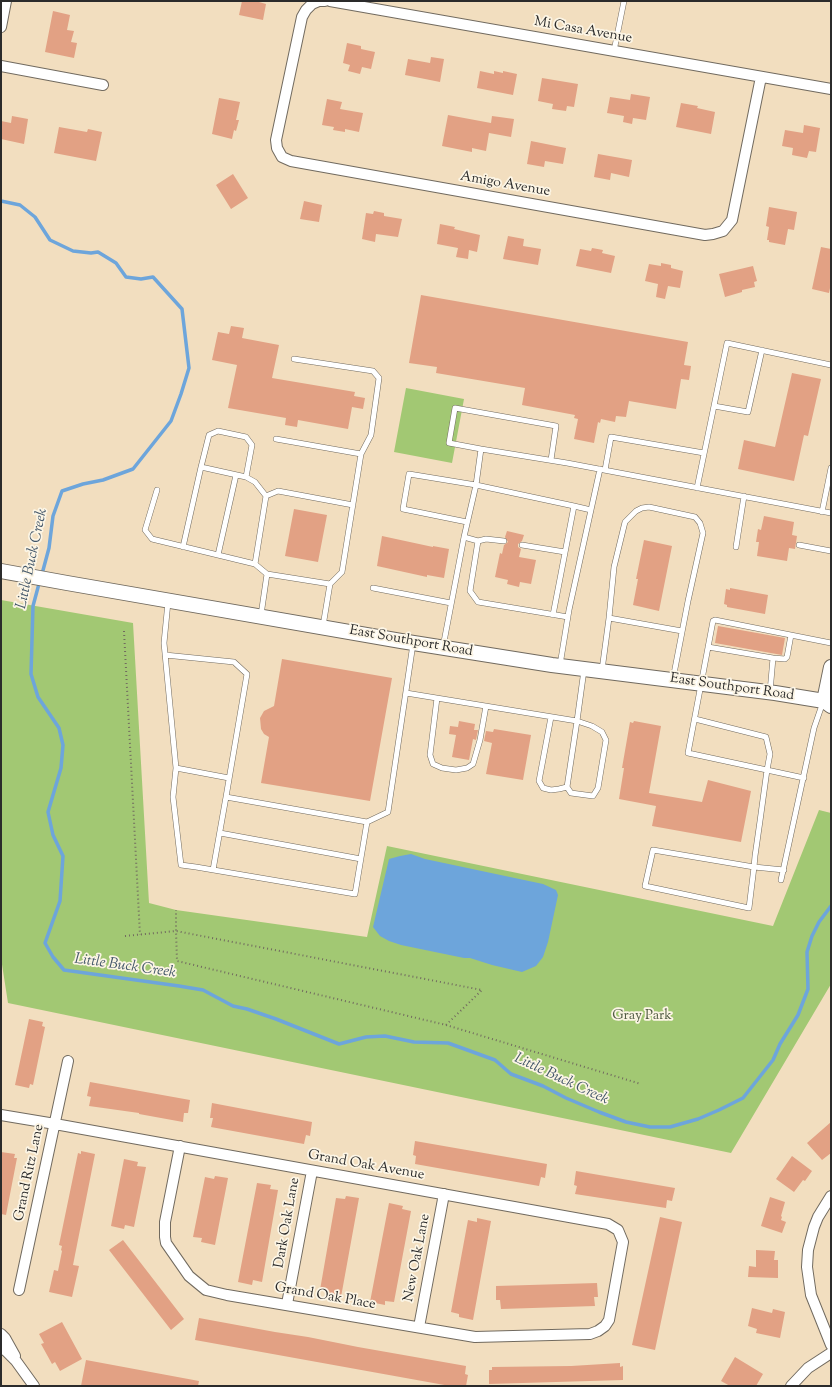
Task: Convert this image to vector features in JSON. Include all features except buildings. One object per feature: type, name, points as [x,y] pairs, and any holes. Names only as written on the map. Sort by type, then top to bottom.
[{"type":"main road","name":"East Southport Road","points":[[1,571],[443,648],[559,666],[829,702]]},
{"type":"main road","points":[[829,702],[831,667]]},
{"type":"street","points":[[1,27],[6,1]]},
{"type":"street","name":"Amigo Avenue","points":[[325,1],[318,1],[312,4],[302,17],[276,140],[278,151],[285,158],[291,161],[706,235],[723,231],[732,220],[761,77]]},
{"type":"street","name":"Mi Casa Avenue","points":[[330,1],[831,89]]},
{"type":"street","points":[[1,66],[103,85]]},
{"type":"street","name":"Grand Ritz Lane","points":[[19,1290],[68,1061]]},
{"type":"street","name":"Grand Oak Avenue","points":[[1,1115],[608,1224],[618,1230],[623,1242],[609,1320],[605,1326],[598,1331]]},
{"type":"street","name":"Grand Oak Place","points":[[180,1146],[164,1230],[166,1243],[189,1276],[206,1290],[227,1295],[287,1304],[465,1336],[486,1338],[580,1335],[598,1331]]},
{"type":"street","name":"Dark Oak Lane","points":[[287,1304],[312,1171]]},
{"type":"street","name":"New Oak Lane","points":[[419,1327],[444,1194]]},
{"type":"street","points":[[831,1196],[818,1217],[814,1227],[808,1250],[807,1267],[811,1295],[831,1345]]},
{"type":"street","points":[[1,1334],[11,1347],[21,1367],[34,1386]]},
{"type":"street","points":[[1,1348],[21,1367]]},
{"type":"street","points":[[791,1386],[813,1365],[831,1353]]},
{"type":"lane","points":[[614,51],[624,1]]},
{"type":"lane","points":[[697,488],[726,343],[831,365]]},
{"type":"lane","points":[[714,406],[748,412],[762,350]]},
{"type":"lane","points":[[294,359],[373,372],[379,378],[370,435],[361,454],[342,572],[330,584],[323,627]]},
{"type":"lane","points":[[551,460],[556,426],[455,408],[448,443],[603,469],[831,513]]},
{"type":"lane","points":[[183,547],[209,435],[218,431],[246,437],[252,445],[246,477]]},
{"type":"lane","points":[[559,666],[591,510],[611,436],[704,453]]},
{"type":"lane","points":[[276,438],[361,454]]},
{"type":"lane","points":[[443,648],[467,522],[476,485],[481,449]]},
{"type":"lane","points":[[201,467],[246,477],[255,482],[266,496],[255,564]]},
{"type":"lane","points":[[822,512],[831,468]]},
{"type":"lane","points":[[467,522],[403,509],[409,474],[476,485],[591,510]]},
{"type":"lane","points":[[218,555],[236,475]]},
{"type":"lane","points":[[157,490],[145,530],[152,539],[255,564],[267,574],[330,584]]},
{"type":"lane","points":[[266,496],[278,491],[353,505]]},
{"type":"lane","points":[[736,547],[744,496]]},
{"type":"lane","points":[[553,615],[574,506]]},
{"type":"lane","points":[[602,671],[614,567],[625,522],[636,511],[649,507],[696,517],[700,523],[703,533],[688,600],[673,680]]},
{"type":"lane","points":[[464,537],[478,541],[486,539],[504,542]]},
{"type":"lane","points":[[478,541],[470,591],[478,602],[568,617]]},
{"type":"lane","points":[[522,545],[565,552]]},
{"type":"lane","points":[[799,545],[831,551]]},
{"type":"lane","points":[[261,616],[267,574]]},
{"type":"lane","points":[[373,588],[451,603]]},
{"type":"lane","points":[[168,601],[164,643],[176,768],[173,797],[181,865],[355,894],[367,822]]},
{"type":"lane","points":[[609,618],[682,631]]},
{"type":"lane","points":[[804,778],[688,754],[713,621],[715,620],[831,643]]},
{"type":"lane","points":[[708,647],[785,659],[787,657],[791,635]]},
{"type":"lane","points":[[226,796],[367,822],[388,812],[414,643]]},
{"type":"lane","points":[[165,655],[234,662],[247,674],[213,870]]},
{"type":"lane","points":[[770,693],[773,658]]},
{"type":"lane","points":[[406,693],[551,717],[577,722],[592,726],[602,732],[606,740],[598,788],[593,796],[571,793],[567,786],[577,722],[584,669]]},
{"type":"lane","points":[[437,698],[430,755],[433,764],[449,769],[456,770],[467,768],[474,764],[486,706]]},
{"type":"lane","points":[[781,880],[814,728],[829,702]]},
{"type":"lane","points":[[551,717],[539,781],[543,788],[551,790],[559,790],[567,786]]},
{"type":"lane","points":[[695,719],[766,737],[770,754],[755,856],[754,867],[749,908],[646,886],[653,850],[754,867],[784,870]]},
{"type":"lane","points":[[176,768],[229,778]]},
{"type":"lane","points":[[220,833],[361,859]]},
{"type":"path","points":[[124,631],[140,935]]},
{"type":"path","points":[[176,910],[177,961],[446,1025],[641,1084]]},
{"type":"path","points":[[125,936],[176,931],[482,990],[446,1025]]},
{"type":"green space","points":[[406,388],[464,399],[452,463],[394,452]]},
{"type":"green space","name":"Gray Park","points":[[1,600],[133,623],[149,903],[176,910],[367,937],[387,846],[773,926],[819,810],[831,813],[831,984],[731,1153],[8,1003],[1,958]]},
{"type":"water","points":[[411,854],[425,859],[543,884],[556,890],[558,895],[548,942],[543,957],[536,966],[522,972],[470,958],[401,945],[380,936],[373,927],[389,859]]},
{"type":"waterway","name":"Little Buck Creek","points":[[1,201],[20,205],[35,217],[50,240],[73,251],[91,253],[98,252],[116,263],[126,277],[141,279],[153,277],[182,309],[189,368],[171,421],[133,469],[103,480],[83,484],[62,491],[53,516],[49,548],[42,574]]},
{"type":"waterway","name":"Little Buck Creek","points":[[40,580],[33,606],[31,674],[38,697],[59,728],[63,745],[61,768],[48,812],[53,835],[63,856],[60,901],[45,943],[53,957],[64,970],[203,990],[233,1006],[276,1019],[339,1044],[366,1037],[385,1036],[414,1042],[448,1043],[495,1060],[511,1074],[543,1086],[599,1112],[626,1122],[650,1127],[670,1127],[698,1119],[743,1098],[773,1060],[780,1044],[798,1015],[808,989],[807,952],[812,936],[819,922],[831,906]]}]
